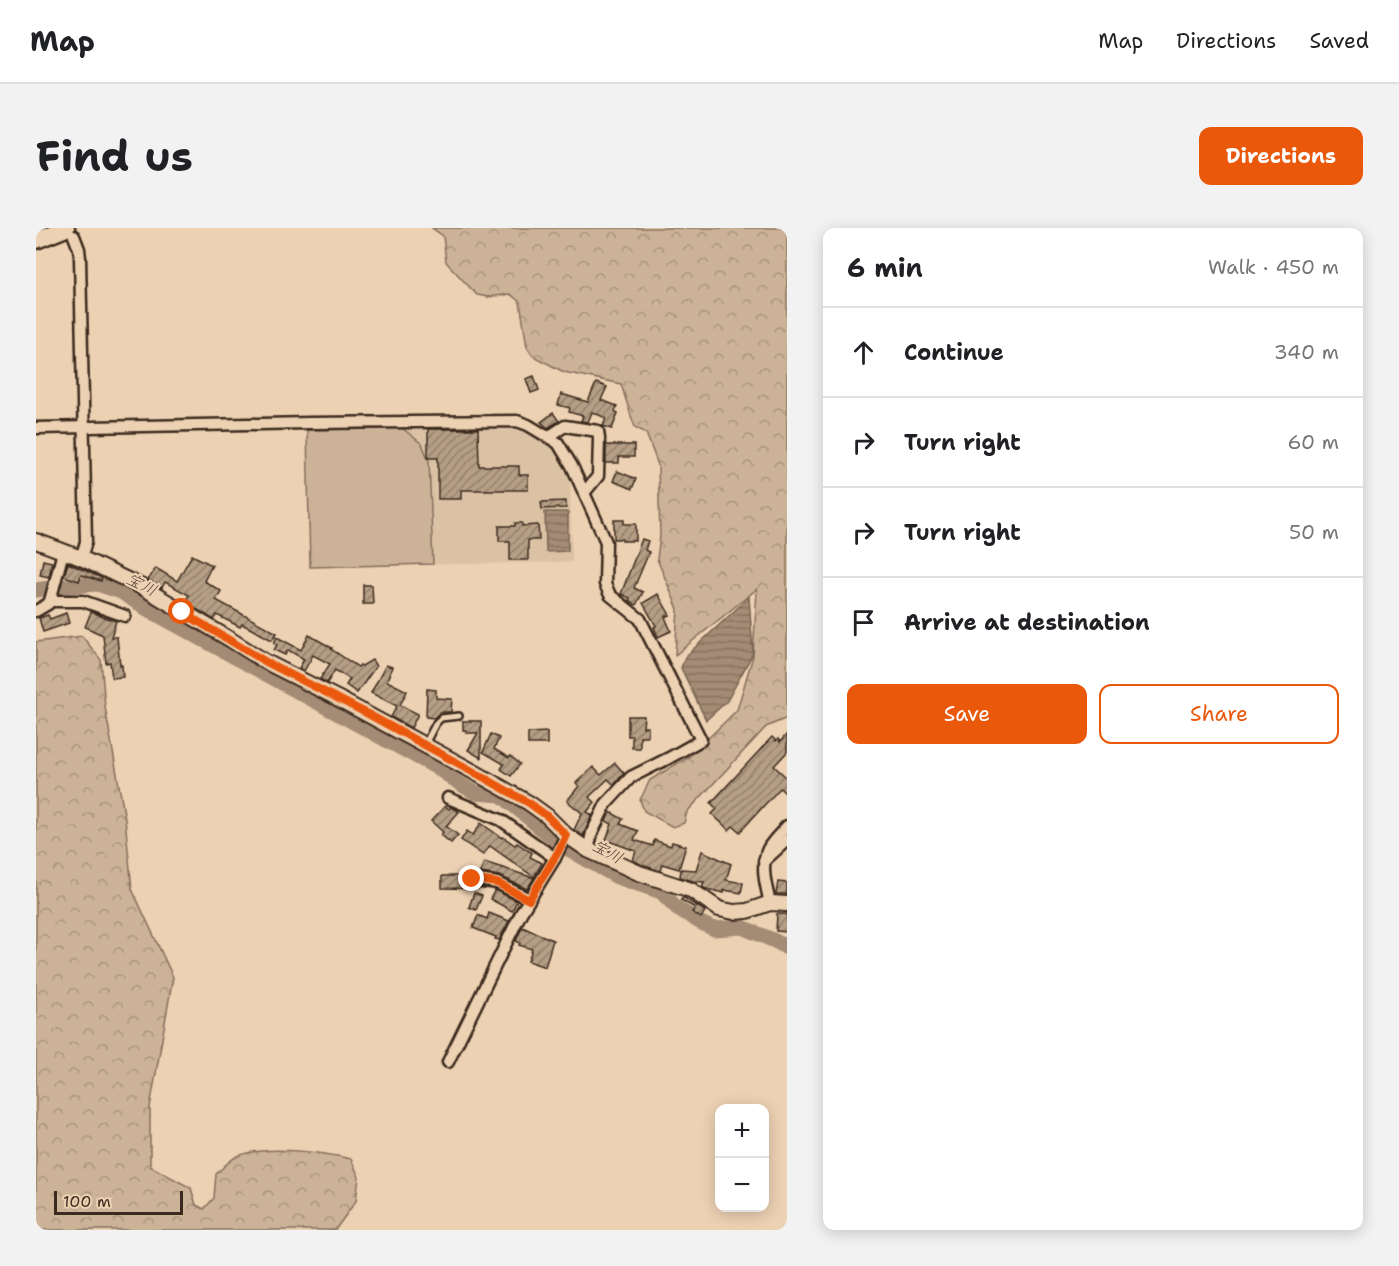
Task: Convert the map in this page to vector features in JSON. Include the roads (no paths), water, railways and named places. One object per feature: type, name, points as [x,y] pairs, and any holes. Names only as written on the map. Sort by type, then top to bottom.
[{"type":"main road","points":[[36,240],[70,232]]},
{"type":"street","points":[[70,232],[80,249],[86,542],[81,558]]},
{"type":"street","points":[[36,428],[518,421],[528,424],[558,443],[573,466],[606,542],[605,584],[607,590],[640,619],[701,740],[631,777],[606,804],[592,833],[588,850]]},
{"type":"street","points":[[549,437],[565,426],[598,431],[598,476],[584,493]]},
{"type":"street","points":[[36,541],[81,558],[142,587],[266,662],[425,745],[529,803],[547,816],[565,838],[588,850],[639,873],[691,890],[719,909],[734,912],[770,903],[787,904]]},
{"type":"street","points":[[36,611],[48,604],[63,552]]},
{"type":"street","points":[[50,599],[83,601],[125,616]]},
{"type":"street","points":[[448,798],[501,820],[557,855]]},
{"type":"street","points":[[770,903],[764,861],[769,847],[787,826]]},
{"type":"street","points":[[448,1062],[521,913],[565,838]]},
{"type":"street","points":[[764,861],[787,840]]},
{"type":"street","points":[[472,879],[497,883],[529,900]]},
{"type":"lane","points":[[425,745],[441,718],[459,716]]},
{"type":"waterway","name":"宝川","points":[[36,590],[97,584],[121,592],[147,609],[439,769],[476,793],[501,795],[570,850],[617,877],[661,892],[677,908],[701,923],[714,929],[742,927],[787,948]]}]
